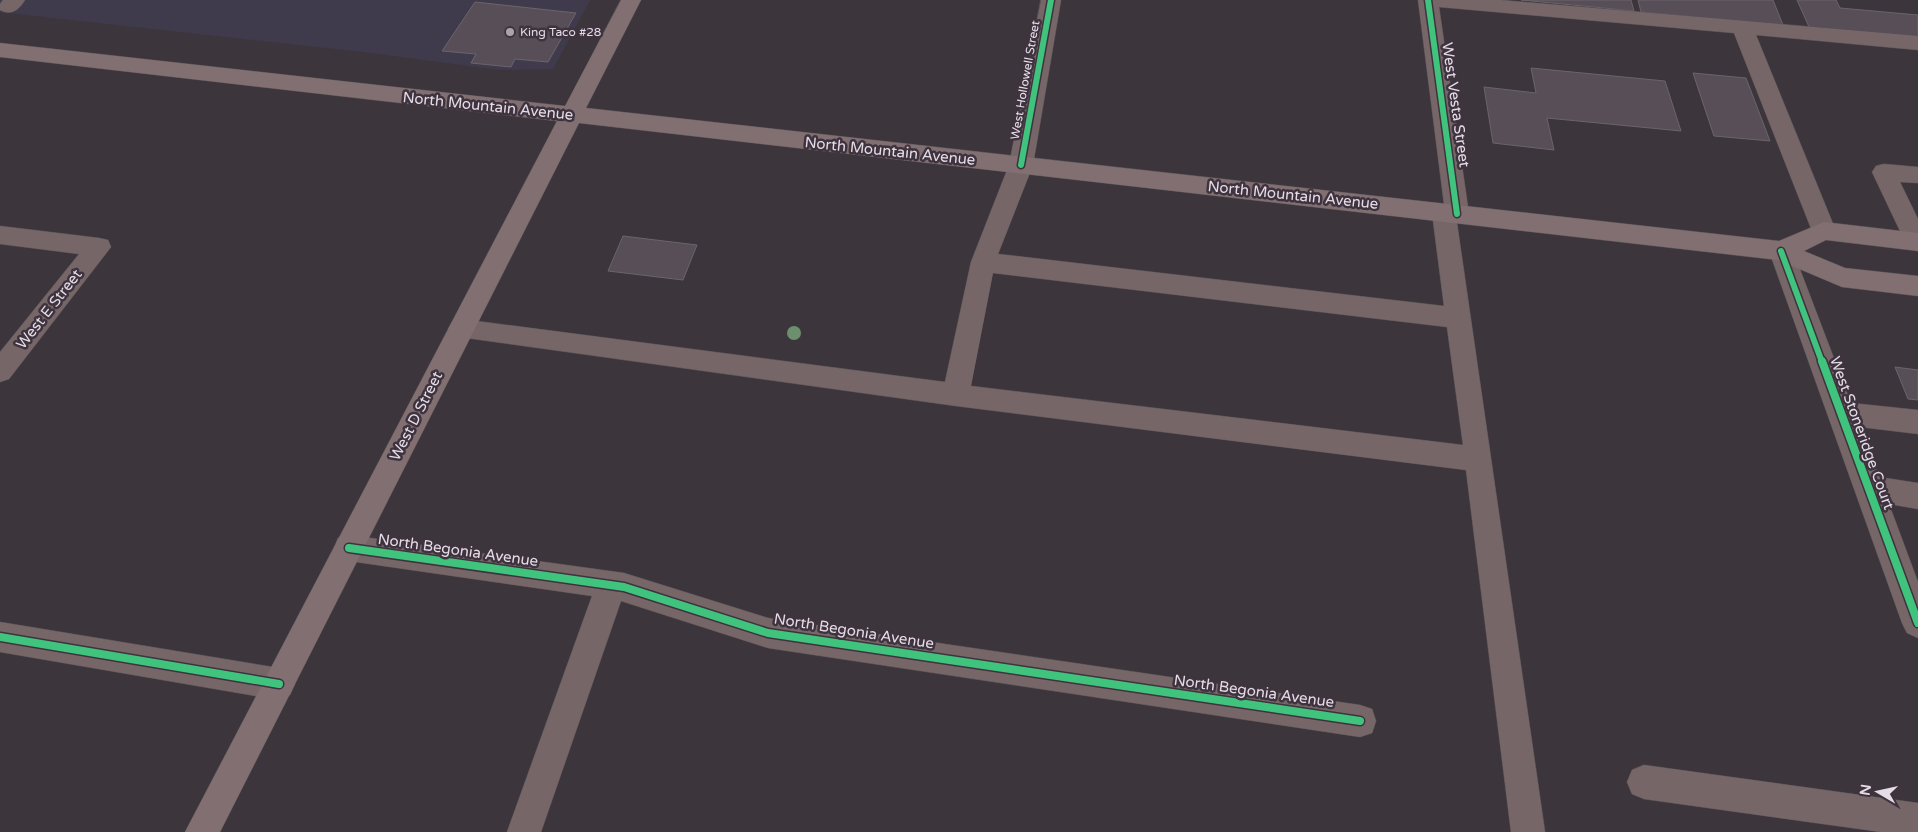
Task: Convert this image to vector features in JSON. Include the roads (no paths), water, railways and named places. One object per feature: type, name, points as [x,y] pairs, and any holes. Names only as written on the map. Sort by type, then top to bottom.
[{"type":"main road","name":"West D Street","points":[[202,832],[631,0]]},
{"type":"main road","name":"North Mountain Avenue","points":[[0,50],[571,116],[1450,213],[1780,252],[1842,277],[1918,286]]},
{"type":"main road","points":[[1780,252],[1824,231],[1918,242]]},
{"type":"street","name":"West Hollowell Street","points":[[956,395],[983,262],[1021,165],[1051,0]]},
{"type":"street","points":[[1428,0],[1918,43]]},
{"type":"street","name":"West Vesta Street","points":[[1428,0],[1450,213],[1457,318],[1479,459],[1528,832]]},
{"type":"street","points":[[1742,28],[1824,231]]},
{"type":"street","points":[[1918,176],[1884,172],[1918,242]]},
{"type":"street","name":"West E Street","points":[[0,235],[99,247],[0,371]]},
{"type":"street","name":"West Stoneridge Court","points":[[1780,252],[1918,624]]},
{"type":"street","points":[[983,262],[1457,318]]},
{"type":"street","points":[[461,330],[956,395],[1479,459]]},
{"type":"street","points":[[1840,413],[1918,422]]},
{"type":"street","points":[[1868,488],[1918,496]]},
{"type":"street","name":"North Begonia Avenue","points":[[349,548],[624,587],[768,633],[1360,721]]},
{"type":"street","points":[[524,832],[611,586]]},
{"type":"street","points":[[0,637],[279,684]]},
{"type":"street","points":[[1644,782],[1918,820]]},
{"type":"place","name":"King Taco #28","points":[[510,32]]}]
